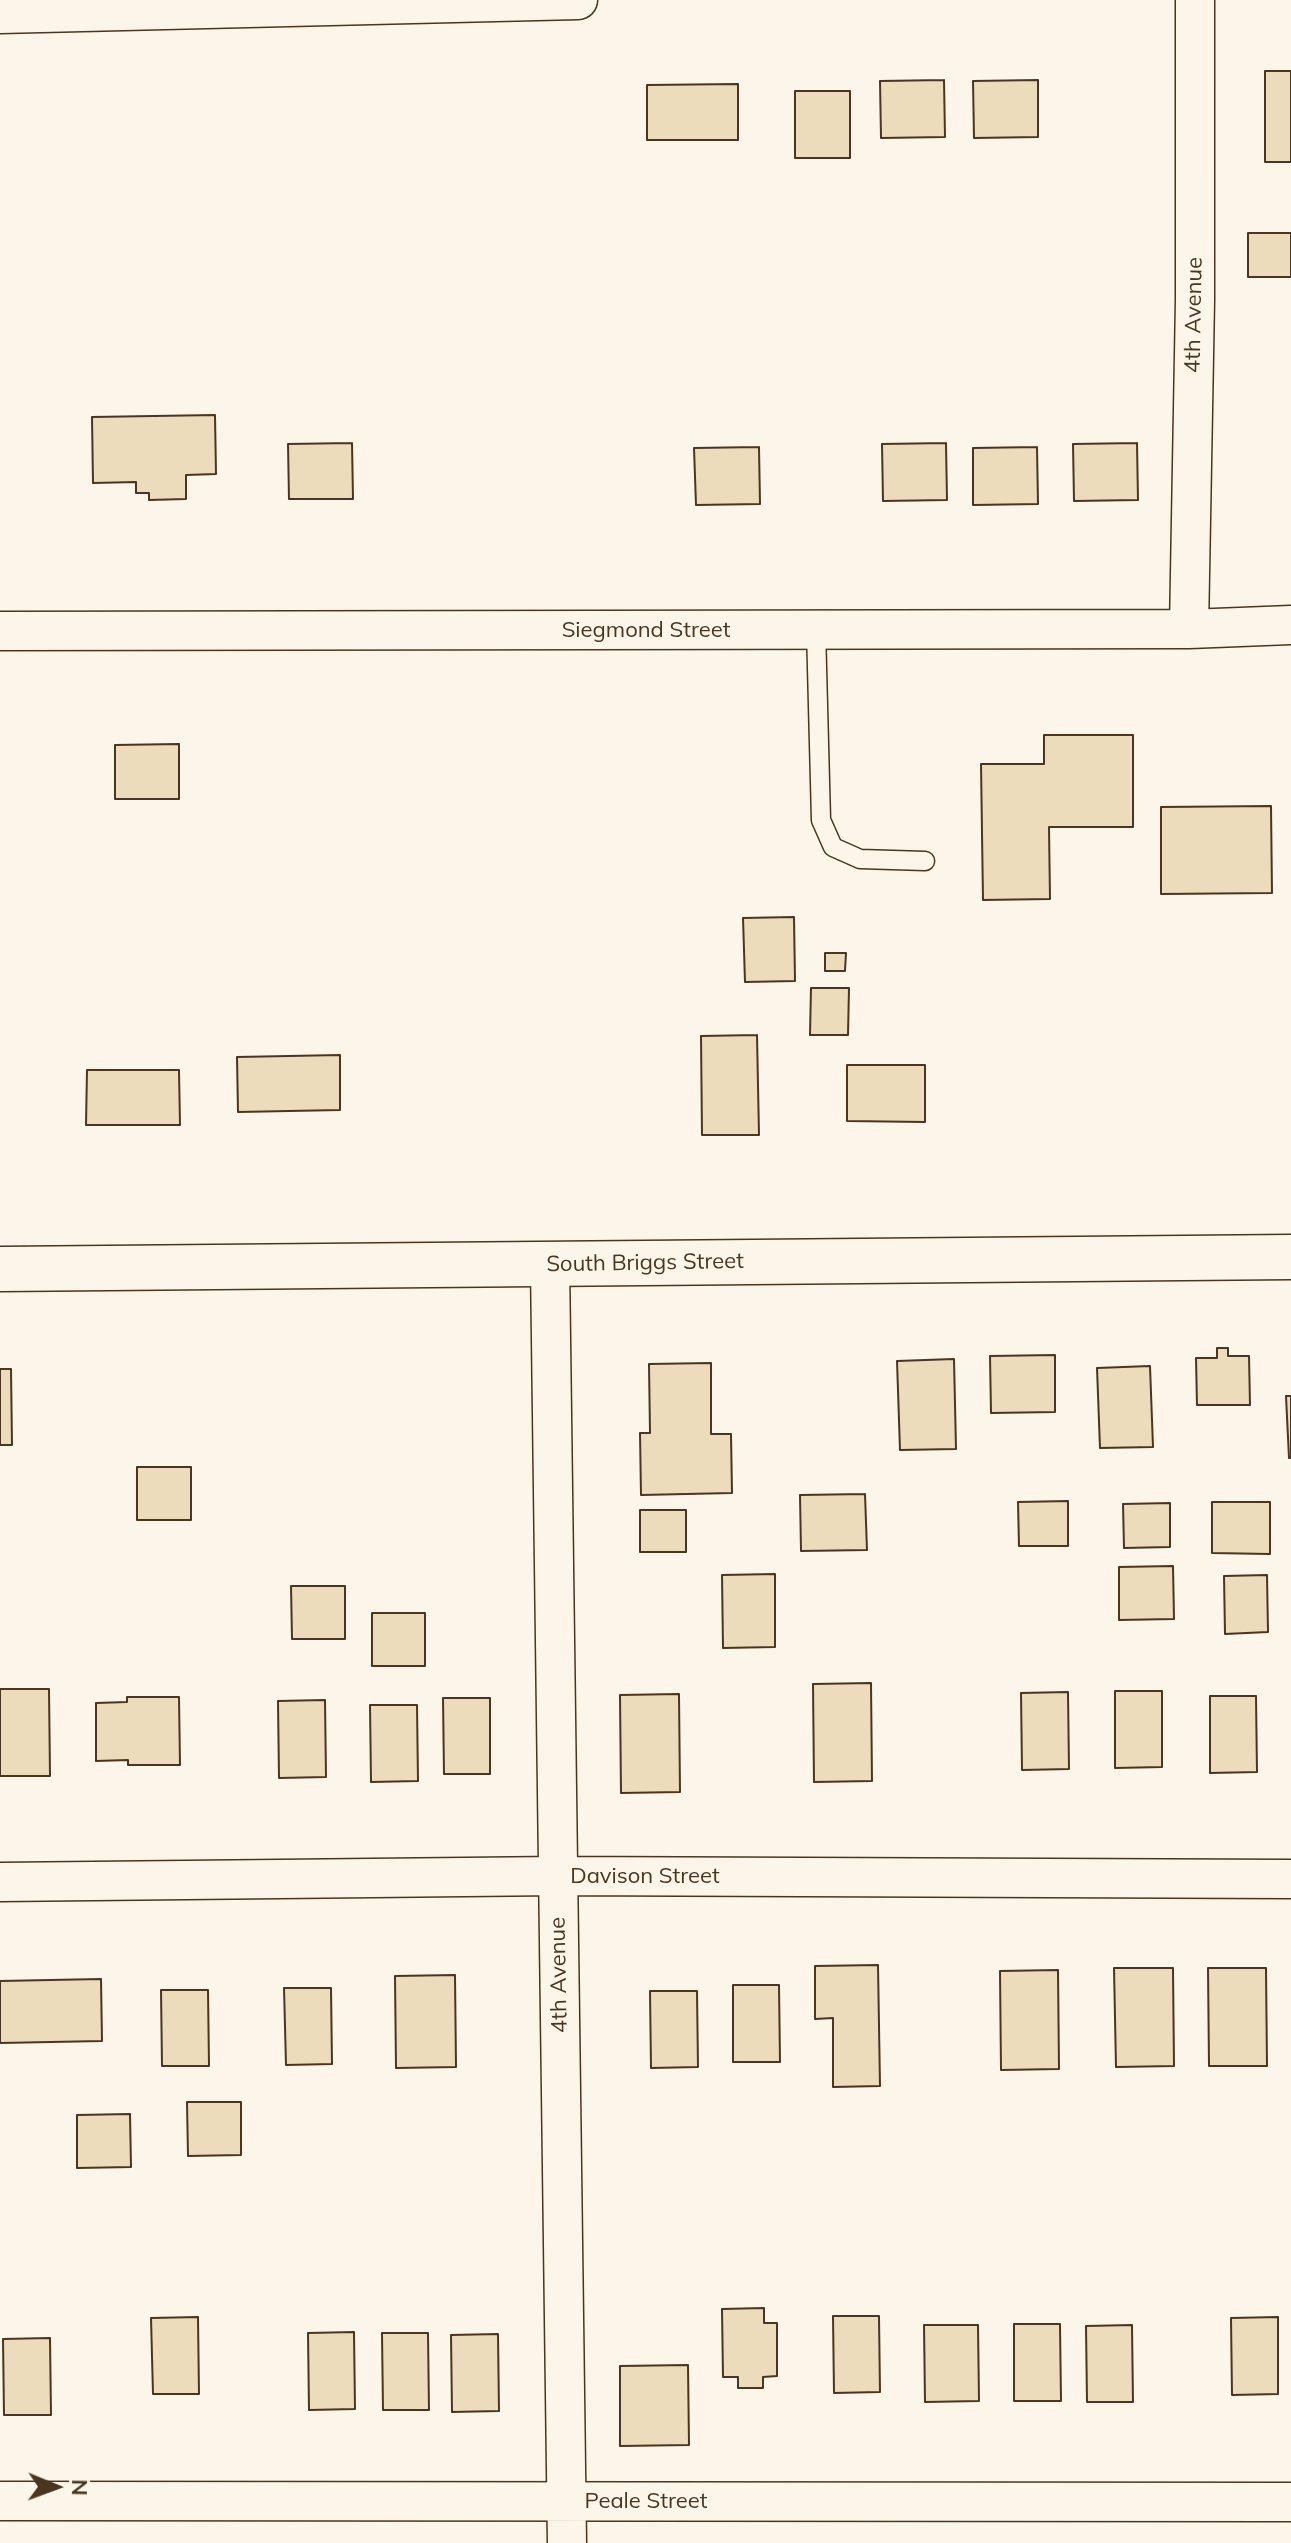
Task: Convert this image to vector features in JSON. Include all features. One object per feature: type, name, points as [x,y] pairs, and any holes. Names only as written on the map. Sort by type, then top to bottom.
[{"type":"street","points":[[0,14],[578,0]]},
{"type":"street","name":"4th Avenue","points":[[1189,629],[1195,300],[1195,0]]},
{"type":"street","name":"Siegmond Street","points":[[0,631],[1189,629],[1291,625]]},
{"type":"street","name":"South Briggs Street","points":[[0,1269],[1291,1257]]},
{"type":"street","name":"4th Avenue","points":[[550,1264],[567,2543]]},
{"type":"street","name":"Davison Street","points":[[0,1882],[558,1876],[1291,1879]]},
{"type":"street","name":"Peale Street","points":[[0,2501],[1291,2502]]},
{"type":"lane","points":[[816,629],[821,820],[833,847],[860,859],[925,861]]},
{"type":"building","points":[[1265,71],[1291,71],[1291,162],[1265,162]]},
{"type":"building","points":[[944,80],[945,137],[881,138],[880,81]]},
{"type":"building","points":[[1038,80],[1038,137],[974,138],[973,81]]},
{"type":"building","points":[[738,84],[738,140],[647,140],[647,85]]},
{"type":"building","points":[[795,91],[850,91],[850,158],[795,158]]},
{"type":"building","points":[[1248,233],[1291,233],[1291,277],[1248,277]]},
{"type":"building","points":[[215,415],[216,474],[186,475],[186,499],[149,500],[149,493],[136,493],[136,482],[93,483],[92,417]]},
{"type":"building","points":[[352,443],[353,499],[289,499],[288,444]]},
{"type":"building","points":[[946,443],[947,500],[883,501],[882,444]]},
{"type":"building","points":[[1137,443],[1138,500],[1074,501],[1073,444]]},
{"type":"building","points":[[759,447],[760,504],[696,505],[694,448]]},
{"type":"building","points":[[1037,447],[1038,504],[973,505],[973,448]]},
{"type":"building","points":[[1044,735],[1133,735],[1133,827],[1049,827],[1050,899],[983,900],[981,764],[1044,764]]},
{"type":"building","points":[[179,744],[179,799],[115,799],[115,745]]},
{"type":"building","points":[[1271,806],[1272,893],[1161,894],[1161,807]]},
{"type":"building","points":[[794,917],[795,981],[745,982],[743,918]]},
{"type":"building","points":[[825,953],[846,953],[845,971],[825,971]]},
{"type":"building","points":[[811,988],[849,988],[848,1035],[810,1035]]},
{"type":"building","points":[[757,1035],[759,1135],[702,1135],[701,1036]]},
{"type":"building","points":[[340,1055],[340,1110],[238,1112],[237,1057]]},
{"type":"building","points":[[847,1065],[925,1065],[925,1122],[847,1121]]},
{"type":"building","points":[[87,1070],[179,1070],[180,1125],[86,1125]]},
{"type":"building","points":[[1217,1348],[1228,1348],[1228,1356],[1249,1356],[1250,1405],[1197,1405],[1196,1358],[1217,1358]]},
{"type":"building","points":[[1055,1355],[1055,1412],[991,1413],[990,1356]]},
{"type":"building","points":[[954,1359],[956,1449],[900,1450],[897,1361]]},
{"type":"building","points":[[711,1363],[711,1434],[731,1434],[732,1493],[641,1495],[640,1433],[650,1433],[649,1364]]},
{"type":"building","points":[[1150,1366],[1153,1447],[1100,1448],[1097,1368]]},
{"type":"building","points":[[0,1369],[11,1369],[12,1445],[0,1445]]},
{"type":"building","points":[[1286,1396],[1291,1396],[1291,1458],[1289,1458]]},
{"type":"building","points":[[137,1467],[191,1467],[191,1520],[137,1520]]},
{"type":"building","points":[[865,1494],[867,1550],[801,1551],[800,1495]]},
{"type":"building","points":[[1068,1501],[1068,1546],[1019,1546],[1018,1502]]},
{"type":"building","points":[[1212,1502],[1270,1502],[1270,1554],[1212,1553]]},
{"type":"building","points":[[1170,1503],[1170,1547],[1124,1548],[1123,1504]]},
{"type":"building","points":[[640,1510],[686,1510],[686,1552],[640,1552]]},
{"type":"building","points":[[1173,1566],[1174,1619],[1119,1620],[1119,1567]]},
{"type":"building","points":[[775,1574],[775,1647],[723,1648],[722,1575]]},
{"type":"building","points":[[1267,1575],[1268,1632],[1225,1634],[1224,1576]]},
{"type":"building","points":[[291,1586],[345,1586],[345,1639],[292,1639]]},
{"type":"building","points":[[372,1613],[425,1613],[425,1666],[372,1666]]},
{"type":"building","points":[[871,1683],[872,1781],[814,1782],[813,1684]]},
{"type":"building","points":[[0,1689],[49,1689],[50,1776],[0,1776]]},
{"type":"building","points":[[1115,1691],[1162,1691],[1162,1767],[1115,1768]]},
{"type":"building","points":[[1068,1692],[1069,1769],[1022,1770],[1021,1693]]},
{"type":"building","points":[[679,1694],[680,1792],[621,1793],[620,1695]]},
{"type":"building","points":[[1210,1696],[1256,1696],[1257,1772],[1210,1773]]},
{"type":"building","points":[[127,1697],[179,1697],[180,1765],[128,1765],[128,1760],[96,1761],[96,1703],[127,1702]]},
{"type":"building","points":[[443,1698],[490,1698],[490,1774],[444,1774]]},
{"type":"building","points":[[325,1700],[326,1777],[279,1778],[278,1701]]},
{"type":"building","points":[[370,1705],[417,1705],[418,1781],[371,1782]]},
{"type":"building","points":[[878,1965],[880,2086],[833,2087],[833,2018],[815,2019],[815,1966]]},
{"type":"building","points":[[1114,1968],[1173,1968],[1174,2066],[1116,2067]]},
{"type":"building","points":[[1208,1968],[1266,1968],[1267,2066],[1209,2066]]},
{"type":"building","points":[[1058,1970],[1059,2069],[1001,2070],[1000,1971]]},
{"type":"building","points":[[455,1975],[456,2067],[396,2068],[395,1976]]},
{"type":"building","points":[[101,1979],[102,2041],[0,2043],[0,1981]]},
{"type":"building","points":[[733,1985],[779,1985],[780,2062],[733,2062]]},
{"type":"building","points":[[284,1988],[331,1988],[332,2064],[286,2065]]},
{"type":"building","points":[[161,1990],[208,1990],[209,2066],[162,2066]]},
{"type":"building","points":[[650,1991],[697,1991],[698,2067],[651,2068]]},
{"type":"building","points":[[187,2102],[241,2102],[241,2155],[188,2156]]},
{"type":"building","points":[[130,2114],[131,2167],[77,2168],[77,2115]]},
{"type":"building","points":[[764,2308],[764,2323],[777,2323],[777,2376],[763,2377],[763,2388],[738,2388],[738,2377],[723,2377],[722,2309]]},
{"type":"building","points":[[833,2316],[879,2316],[880,2392],[834,2393]]},
{"type":"building","points":[[198,2317],[199,2394],[153,2394],[151,2318]]},
{"type":"building","points":[[1278,2317],[1278,2394],[1232,2395],[1231,2318]]},
{"type":"building","points":[[1014,2324],[1060,2324],[1061,2401],[1014,2401]]},
{"type":"building","points":[[924,2325],[978,2325],[979,2401],[925,2402]]},
{"type":"building","points":[[1132,2325],[1133,2402],[1087,2402],[1086,2326]]},
{"type":"building","points":[[354,2332],[355,2409],[309,2410],[308,2333]]},
{"type":"building","points":[[382,2333],[428,2333],[429,2410],[383,2410]]},
{"type":"building","points":[[498,2334],[499,2411],[452,2412],[451,2335]]},
{"type":"building","points":[[50,2338],[51,2415],[4,2415],[3,2339]]},
{"type":"building","points":[[688,2365],[689,2445],[620,2446],[620,2366]]}]
